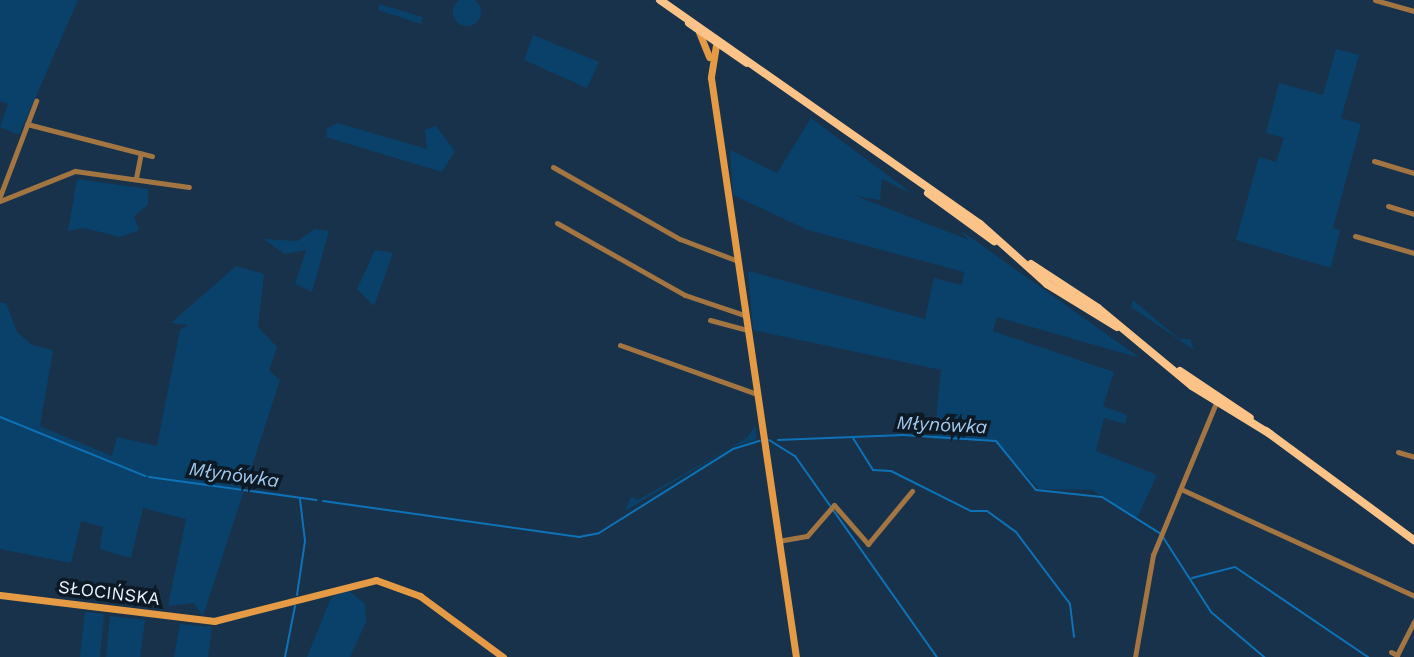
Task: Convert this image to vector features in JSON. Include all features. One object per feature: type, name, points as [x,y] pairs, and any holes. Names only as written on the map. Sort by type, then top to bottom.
[{"type":"main road","points":[[664,1],[716,45],[761,71]]},
{"type":"main road","points":[[679,13],[728,44],[761,71],[917,182],[975,231],[1006,247],[1270,434],[1414,540]]},
{"type":"main road","points":[[1171,366],[1216,403],[1270,434]]},
{"type":"main road","points":[[1400,529],[1414,535]]},
{"type":"street","points":[[1375,0],[1414,11]]},
{"type":"street","points":[[708,30],[716,45]]},
{"type":"street","points":[[699,32],[709,59],[744,315],[796,657]]},
{"type":"street","points":[[716,45],[728,44]]},
{"type":"street","points":[[709,59],[716,45]]},
{"type":"street","points":[[0,198],[36,102]]},
{"type":"street","points":[[27,124],[152,156]]},
{"type":"street","points":[[136,178],[141,153]]},
{"type":"street","points":[[1374,161],[1414,173]]},
{"type":"street","points":[[553,167],[680,239],[738,261]]},
{"type":"street","points":[[0,198],[70,172],[136,178],[189,187]]},
{"type":"street","points":[[1388,206],[1414,214]]},
{"type":"street","points":[[557,223],[685,295],[744,315]]},
{"type":"street","points":[[1355,236],[1414,253]]},
{"type":"street","points":[[710,320],[748,330]]},
{"type":"street","points":[[620,345],[757,394]]},
{"type":"street","points":[[1135,657],[1159,541],[1184,490],[1216,403]]},
{"type":"street","points":[[1398,452],[1414,457]]},
{"type":"street","points":[[1184,490],[1414,596]]},
{"type":"street","points":[[778,541],[807,536],[834,505],[868,544],[912,491]]},
{"type":"street","name":"SŁOCIŃSKA","points":[[0,595],[214,621],[353,582],[387,582],[420,596],[503,657]]},
{"type":"street","points":[[1391,652],[1397,655],[1414,621]]},
{"type":"shaded area","points":[[467,-2],[477,2],[481,12],[477,22],[467,26],[457,22],[453,12],[457,2]]},
{"type":"shaded area","points":[[0,0],[78,0],[19,135],[0,127],[8,104],[0,101]]},
{"type":"shaded area","points":[[379,4],[423,17],[421,24],[378,10]]},
{"type":"shaded area","points":[[533,35],[599,62],[587,88],[524,60]]},
{"type":"shaded area","points":[[1336,49],[1359,55],[1341,118],[1361,124],[1333,228],[1340,230],[1331,268],[1236,240],[1259,157],[1276,162],[1284,138],[1266,133],[1279,83],[1323,95]]},
{"type":"shaded area","points":[[811,118],[914,195],[882,179],[880,200],[856,196],[969,240],[960,230],[1140,358],[997,317],[993,331],[1114,372],[1103,406],[1127,415],[1125,424],[1104,418],[1096,451],[1157,475],[1137,518],[1092,490],[1039,489],[995,441],[934,439],[941,370],[753,330],[748,271],[925,319],[934,278],[962,285],[964,272],[808,230],[733,195],[730,150],[777,173]]},
{"type":"shaded area","points":[[338,123],[427,149],[425,130],[436,126],[455,151],[442,172],[326,137],[327,128]]},
{"type":"shaded area","points":[[77,179],[148,189],[148,205],[134,216],[139,230],[120,237],[84,228],[68,231]]},
{"type":"shaded area","points":[[315,229],[329,231],[312,292],[295,284],[306,250],[285,254],[263,239],[297,241]]},
{"type":"shaded area","points":[[375,250],[393,253],[374,306],[357,289]]},
{"type":"shaded area","points":[[236,266],[264,274],[258,327],[277,347],[269,371],[280,380],[203,616],[194,603],[168,606],[186,519],[143,508],[131,558],[100,549],[103,527],[81,521],[71,563],[0,549],[0,303],[6,303],[17,332],[32,345],[53,350],[40,426],[112,456],[117,437],[157,446],[180,330],[188,325],[171,323]]},
{"type":"shaded area","points":[[1133,300],[1179,339],[1190,339],[1194,350],[1131,307]]},
{"type":"shaded area","points":[[755,426],[757,439],[732,447],[625,511],[631,497],[638,500],[747,438]]},
{"type":"shaded area","points":[[347,589],[365,604],[366,622],[350,657],[307,657],[331,598]]},
{"type":"shaded area","points":[[85,612],[104,614],[100,657],[80,657]]},
{"type":"shaded area","points":[[110,616],[145,620],[140,657],[106,657]]},
{"type":"shaded area","points":[[180,624],[212,627],[208,657],[174,657]]},
{"type":"waterway","name":"Młynówka","points":[[0,417],[145,476]]},
{"type":"waterway","name":"Młynówka","points":[[778,440],[903,435],[996,441],[1036,490],[1102,497],[1161,534],[1211,612],[1264,657]]},
{"type":"waterway","points":[[853,438],[873,470],[891,471],[971,511],[987,511],[1016,532],[1070,604],[1074,637]]},
{"type":"waterway","name":"Młynówka","points":[[769,440],[795,456],[937,657]]},
{"type":"waterway","name":"Młynówka","points":[[323,501],[579,537],[599,533],[733,449],[760,441]]},
{"type":"waterway","name":"Młynówka","points":[[149,477],[316,500]]},
{"type":"waterway","points":[[297,595],[305,541],[300,499]]},
{"type":"waterway","points":[[1192,578],[1235,567],[1368,657]]},
{"type":"waterway","points":[[285,657],[295,606]]}]
